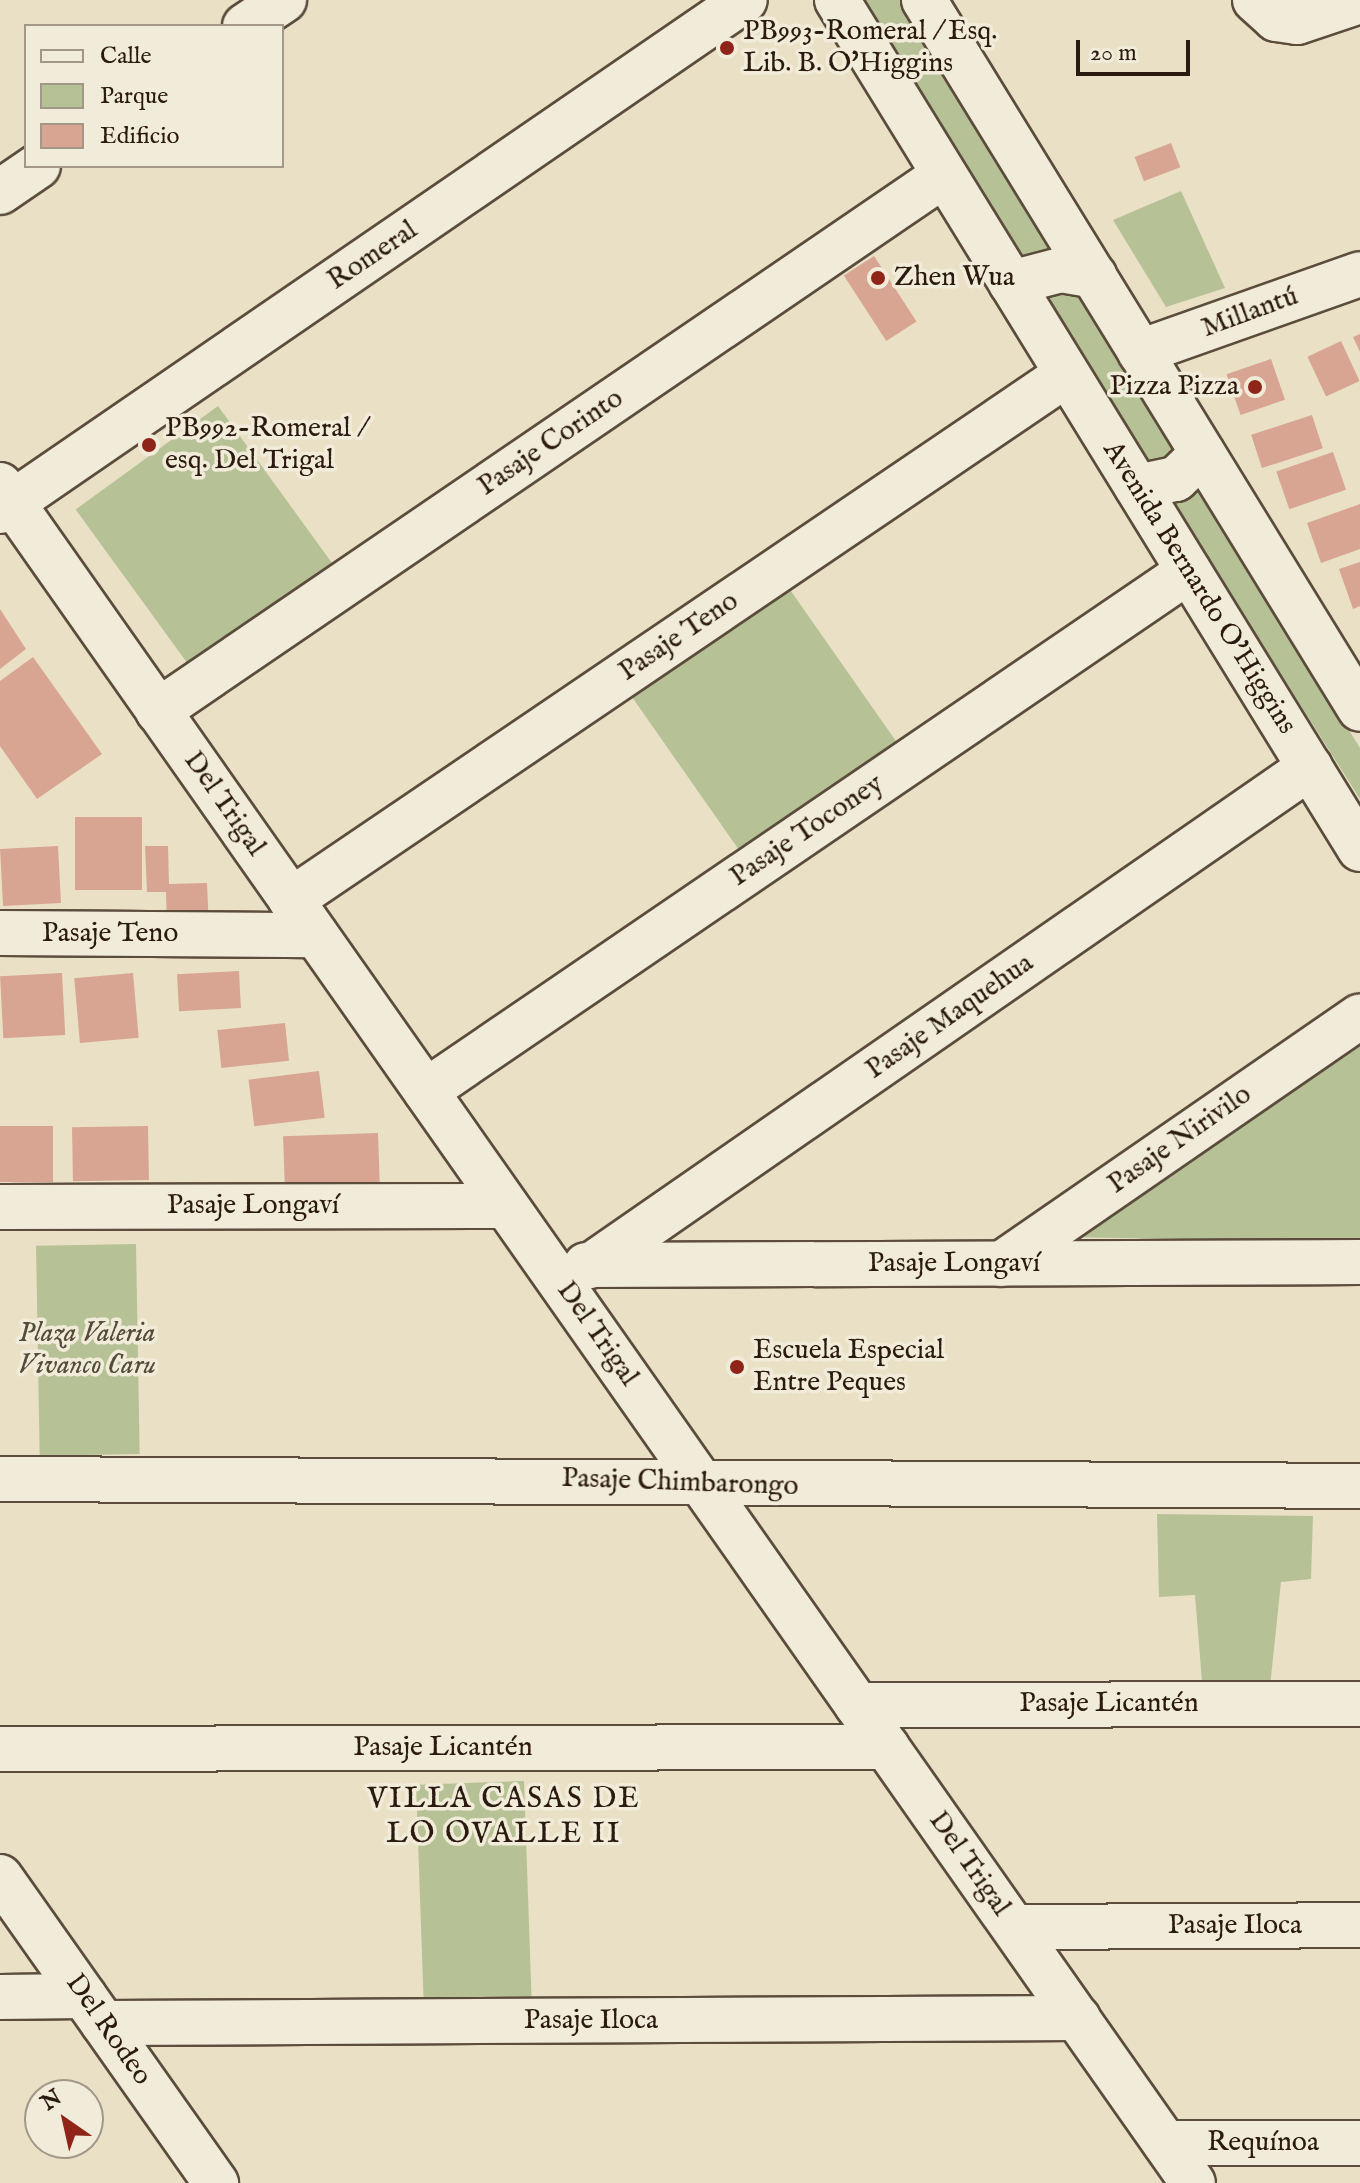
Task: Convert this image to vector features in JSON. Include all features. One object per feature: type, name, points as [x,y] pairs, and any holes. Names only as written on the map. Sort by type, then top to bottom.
[{"type":"street","points":[[248,24],[284,0]]},
{"type":"street","name":"Romeral","points":[[4,500],[745,0]]},
{"type":"street","name":"Avenida Bernardo O'Higgins","points":[[837,0],[1360,849]]},
{"type":"street","points":[[924,0],[1357,698]]},
{"type":"street","points":[[1266,10],[1297,22],[1360,1]]},
{"type":"street","points":[[0,192],[35,168]]},
{"type":"street","name":"Pasaje Corinto","points":[[158,711],[944,175]]},
{"type":"street","points":[[1011,283],[1053,271],[1094,276]]},
{"type":"street","name":"Millantú","points":[[1140,352],[1360,274]]},
{"type":"street","name":"Pasaje Teno","points":[[291,900],[1067,374]]},
{"type":"street","points":[[1137,487],[1176,479],[1203,453]]},
{"type":"street","name":"Del Trigal","points":[[4,500],[158,711],[506,1206],[569,1266],[701,1482],[1193,2183]]},
{"type":"street","name":"Pasaje Toconey","points":[[426,1091],[1189,571]]},
{"type":"street","name":"Pasaje Maquehua","points":[[569,1266],[1310,767]]},
{"type":"street","name":"Pasaje Teno","points":[[0,933],[316,935]]},
{"type":"street","name":"Pasaje Nirivilo","points":[[1001,1264],[1360,1016]]},
{"type":"street","name":"Pasaje Longaví","points":[[0,1207],[506,1206]]},
{"type":"street","name":"Pasaje Longaví","points":[[569,1266],[1360,1262]]},
{"type":"street","name":"Pasaje Chimbarongo","points":[[0,1479],[1360,1486]]},
{"type":"street","name":"Pasaje Licantén","points":[[857,1705],[1360,1704]]},
{"type":"street","name":"Pasaje Licantén","points":[[0,1749],[887,1747]]},
{"type":"street","name":"Del Rodeo","points":[[0,1877],[216,2183]]},
{"type":"street","name":"Pasaje Iloca","points":[[1014,1927],[1360,1925]]},
{"type":"street","name":"Pasaje Iloca","points":[[0,1997],[94,2009],[1078,2018]]},
{"type":"street","name":"Requínoa","points":[[1165,2143],[1360,2143]]},
{"type":"green space","points":[[859,0],[901,0],[1063,252],[1023,264]]},
{"type":"green space","points":[[1181,191],[1225,288],[1166,307],[1113,220]]},
{"type":"green space","points":[[1074,279],[1181,443],[1163,469],[1146,462],[1042,300]]},
{"type":"green space","points":[[218,406],[337,569],[194,673],[76,509]]},
{"type":"green space","points":[[1195,479],[1360,748],[1360,799],[1166,493]]},
{"type":"green space","points":[[779,574],[901,748],[744,857],[623,684]]},
{"type":"green space","points":[[1360,1033],[1360,1242],[1059,1237]]},
{"type":"green space","name":"Plaza Valeria Vivanco Caru","points":[[136,1244],[140,1454],[40,1456],[36,1246]]},
{"type":"green space","points":[[1157,1514],[1313,1516],[1311,1579],[1281,1582],[1269,1696],[1203,1694],[1195,1595],[1159,1597]]},
{"type":"green space","points":[[524,1781],[532,2003],[424,2007],[416,1785]]},
{"type":"building","points":[[1171,143],[1180,167],[1144,181],[1135,157]]},
{"type":"building","points":[[874,256],[916,321],[886,341],[844,276]]},
{"type":"building","points":[[1360,334],[1360,352],[1353,337]]},
{"type":"building","points":[[1341,341],[1360,381],[1326,397],[1307,357]]},
{"type":"building","name":"Pizza Pizza","points":[[1271,359],[1285,400],[1241,415],[1227,374]]},
{"type":"building","points":[[1312,415],[1323,448],[1262,468],[1251,435]]},
{"type":"building","points":[[1333,452],[1346,490],[1289,509],[1276,472]]},
{"type":"building","points":[[1360,504],[1360,549],[1321,563],[1307,523]]},
{"type":"building","points":[[1360,562],[1360,606],[1353,609],[1339,569]]},
{"type":"building","points":[[0,609],[26,649],[0,669]]},
{"type":"building","points":[[33,657],[102,754],[37,799],[0,746],[0,681]]},
{"type":"building","points":[[75,817],[142,817],[142,890],[75,890]]},
{"type":"building","points":[[58,846],[61,903],[3,906],[0,849]]},
{"type":"building","points":[[145,846],[168,846],[169,884],[207,883],[209,929],[167,930],[166,892],[147,892]]},
{"type":"building","points":[[239,971],[241,1008],[179,1011],[177,974]]},
{"type":"building","points":[[62,973],[65,1035],[3,1038],[0,976]]},
{"type":"building","points":[[133,973],[139,1038],[80,1043],[74,978]]},
{"type":"building","points":[[285,1023],[289,1061],[221,1068],[217,1030]]},
{"type":"building","points":[[319,1071],[325,1118],[254,1126],[249,1080]]},
{"type":"building","points":[[0,1126],[53,1126],[53,1182],[0,1182]]},
{"type":"building","points":[[148,1126],[149,1180],[73,1181],[72,1127]]},
{"type":"building","points":[[378,1133],[380,1191],[285,1194],[283,1136]]},
{"type":"place","name":"PB993-Romeral / Esq. Lib. B. O'Higgins","points":[[727,48]]},
{"type":"place","name":"Zhen Wua","points":[[878,278]]},
{"type":"place","name":"Pizza Pizza","points":[[1255,387]]},
{"type":"place","name":"PB992-Romeral / esq. Del Trigal","points":[[149,445]]},
{"type":"place","name":"Escuela Especial Entre Peques","points":[[737,1367]]},
{"type":"district","name":"VILLA CASAS DE LO OVALLE II","points":[[504,1816]]}]
